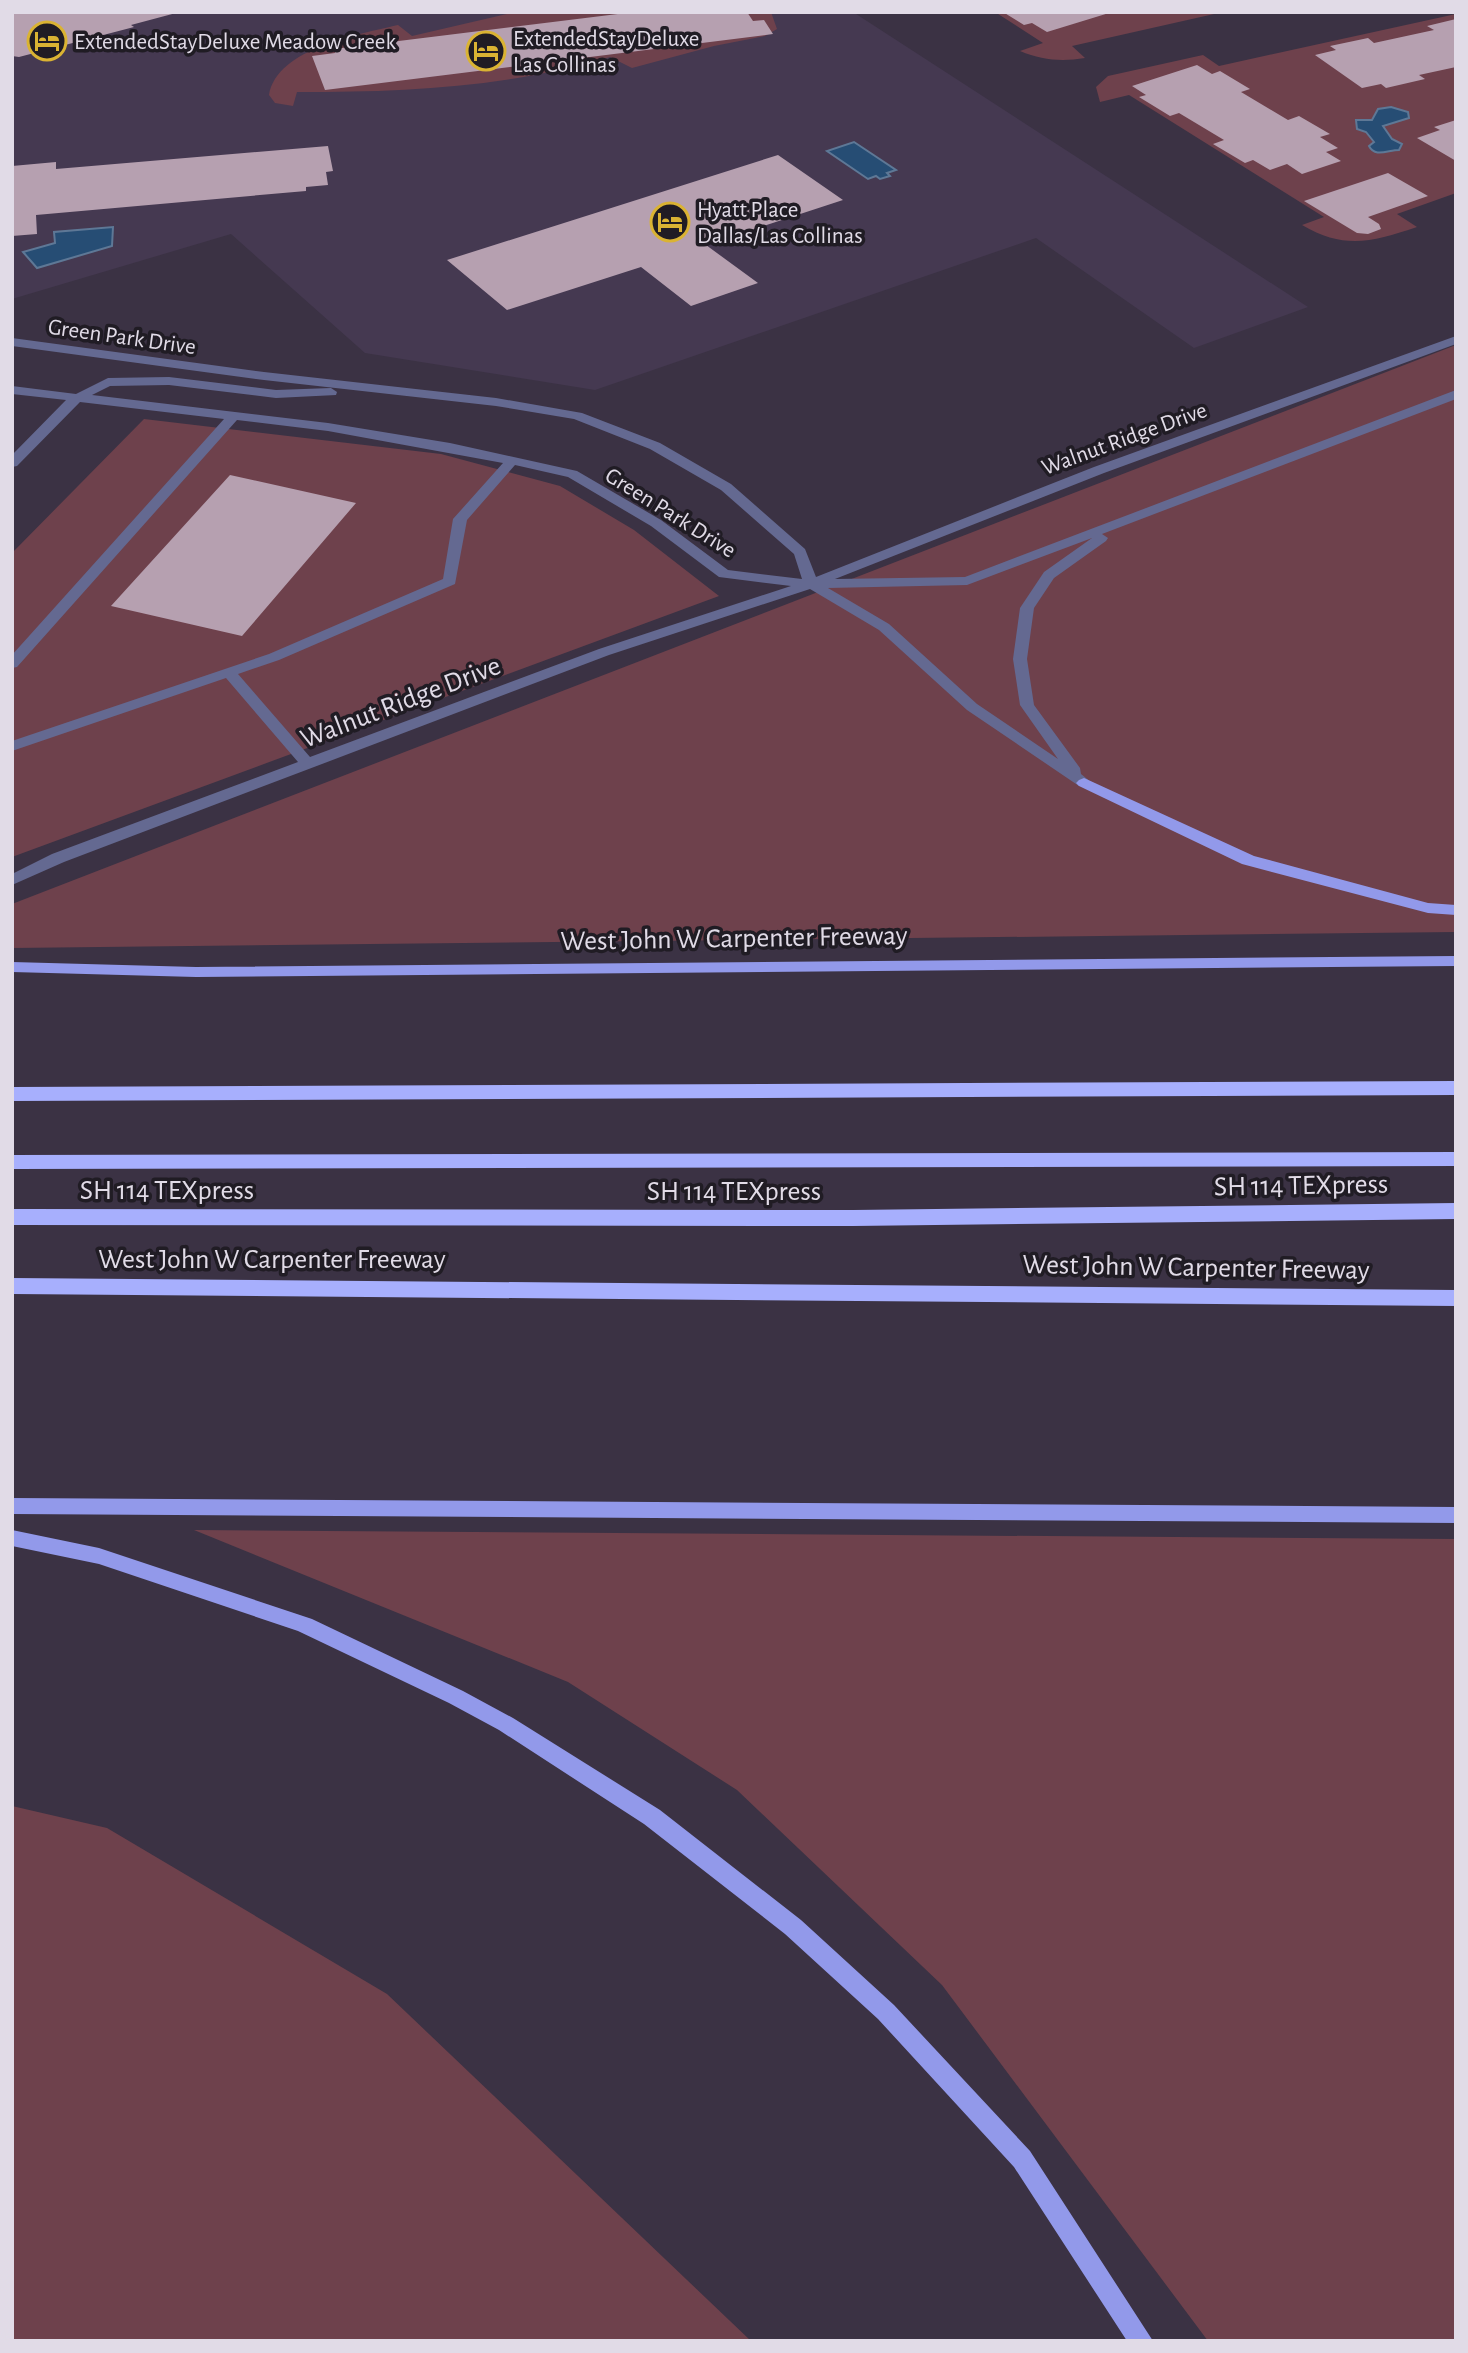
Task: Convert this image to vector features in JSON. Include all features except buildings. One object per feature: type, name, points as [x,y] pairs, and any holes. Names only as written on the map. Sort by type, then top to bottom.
[{"type":"highway","points":[[12,1094],[1456,1088]]},
{"type":"highway","name":"SH 114 TEXpress","points":[[12,1162],[1456,1159]]},
{"type":"highway","name":"SH 114 TEXpress","points":[[12,1217],[853,1218],[1456,1211]]},
{"type":"highway","name":"West John W Carpenter Freeway","points":[[12,1286],[1456,1298]]},
{"type":"main road","points":[[1084,782],[1137,810],[1248,860],[1428,908],[1456,910]]},
{"type":"main road","name":"West John W Carpenter Freeway","points":[[12,967],[195,972],[1456,961]]},
{"type":"main road","points":[[12,1506],[1456,1515]]},
{"type":"main road","points":[[12,1538],[99,1556],[305,1625],[486,1713],[653,1817],[793,1927],[886,2012],[1022,2159],[1141,2341]]},
{"type":"street","name":"Walnut Ridge Drive","points":[[12,880],[58,858],[604,652],[811,584],[1099,470],[1456,340]]},
{"type":"street","name":"Green Park Drive","points":[[12,342],[496,402],[577,416],[655,446],[726,487],[800,552],[811,584],[724,574],[656,523],[572,474],[450,447],[355,432],[12,390]]},
{"type":"street","name":"Green Park Drive","points":[[75,399],[108,382],[169,381],[276,394],[394,390]]},
{"type":"street","name":"Walnut Ridge Drive","points":[[811,584],[967,581],[1122,524],[1456,394]]},
{"type":"street","points":[[12,463],[75,399]]},
{"type":"street","points":[[12,664],[233,416]]},
{"type":"street","points":[[12,746],[274,657],[450,581],[460,519],[512,461]]},
{"type":"street","points":[[1084,782],[1027,705],[1020,659],[1027,608],[1049,575],[1122,524]]},
{"type":"street","points":[[811,584],[884,627],[972,707],[1084,782]]},
{"type":"street","points":[[229,673],[308,764]]},
{"type":"shaded area","points":[[12,12],[853,12],[1308,307],[1194,348],[1036,238],[595,390],[365,353],[231,234],[12,299]]},
{"type":"shaded area","name":"ExtendedStayDeluxe Las Collinas","points":[[515,12],[771,12],[777,29],[765,36],[714,46],[632,68],[610,57],[532,76],[493,82],[377,91],[297,92],[293,106],[275,103],[269,95],[275,79],[287,65],[322,46],[398,25],[412,36]]},
{"type":"shaded area","points":[[995,12],[1223,12],[1072,46],[1085,58],[1060,60],[1020,51],[1043,43]]},
{"type":"shaded area","points":[[1456,14],[1456,193],[1397,214],[1417,227],[1372,240],[1345,241],[1317,233],[1302,225],[1324,217],[1129,95],[1100,102],[1096,87],[1108,76],[1203,55],[1219,66]]},
{"type":"shaded area","points":[[1456,345],[1456,932],[12,948],[12,904]]},
{"type":"shaded area","points":[[144,419],[441,454],[560,486],[634,530],[719,596],[12,857],[12,553]]},
{"type":"shaded area","points":[[194,1530],[1456,1539],[1456,2341],[1208,2341],[942,1985],[737,1790],[568,1682]]},
{"type":"shaded area","points":[[12,1806],[107,1828],[387,1994],[751,2341],[12,2341]]},
{"type":"water","points":[[1391,107],[1408,112],[1409,118],[1383,126],[1392,139],[1402,144],[1399,150],[1375,152],[1369,146],[1374,142],[1366,132],[1357,129],[1356,120],[1372,120],[1378,109]]},
{"type":"water","points":[[854,142],[896,170],[887,173],[890,176],[868,179],[827,151]]},
{"type":"water","points":[[113,227],[112,246],[37,268],[23,252],[55,243],[54,232]]},
{"type":"place","name":"ExtendedStayDeluxe Meadow Creek","points":[[47,41]]},
{"type":"place","name":"ExtendedStayDeluxe Las Collinas","points":[[486,51]]},
{"type":"place","name":"Hyatt Place Dallas/Las Collinas","points":[[670,222]]}]
